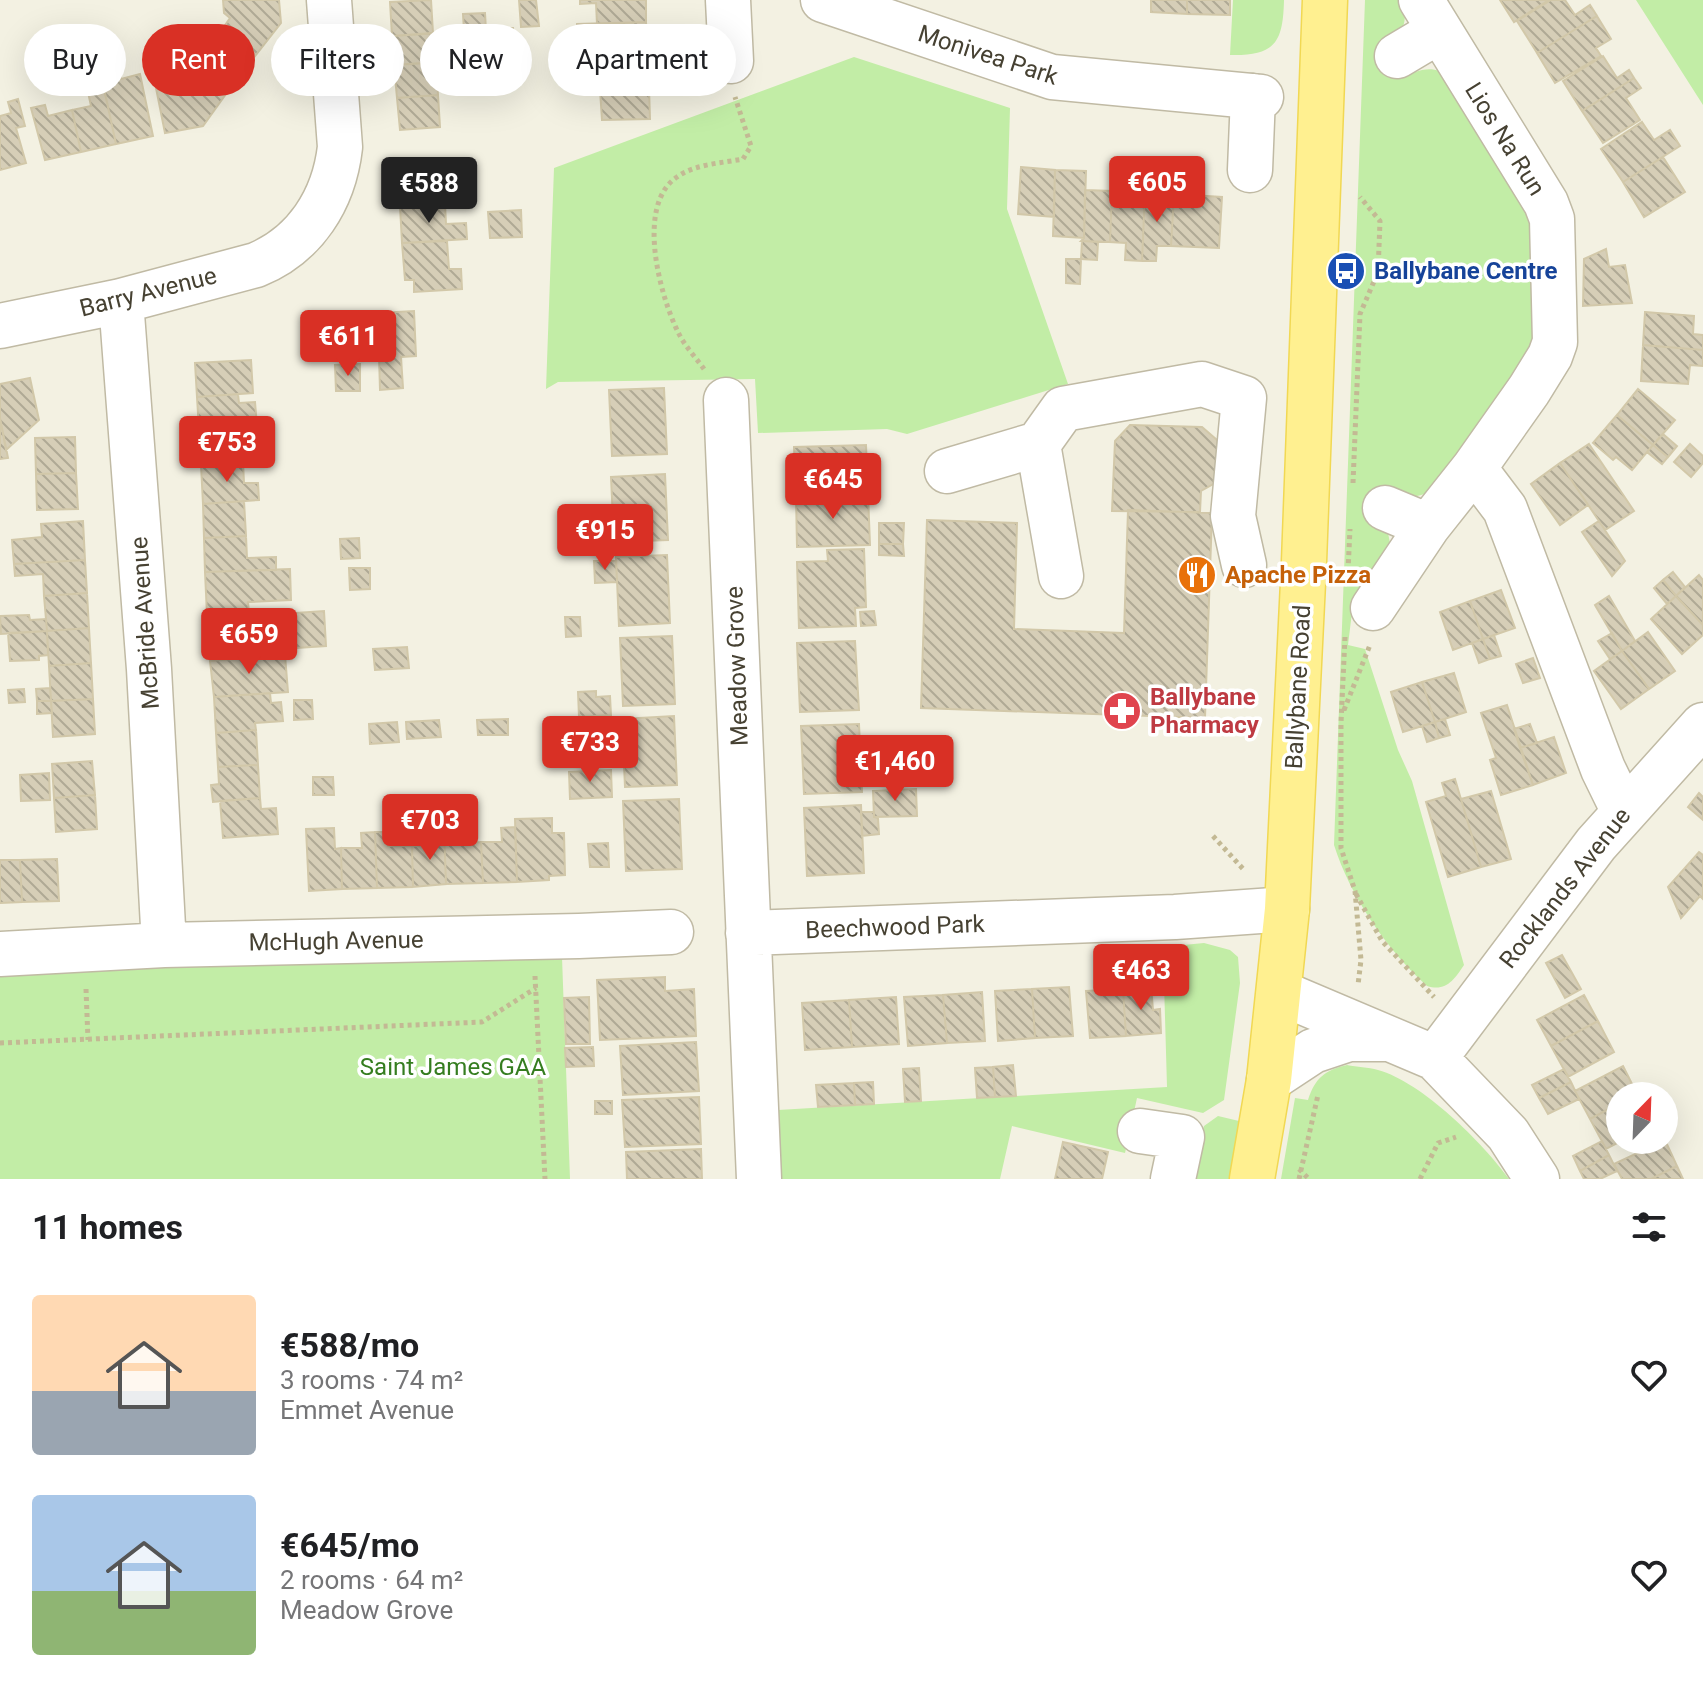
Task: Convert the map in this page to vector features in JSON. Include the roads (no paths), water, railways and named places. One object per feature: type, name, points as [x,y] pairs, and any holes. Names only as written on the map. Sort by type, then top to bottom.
[{"type":"main road","name":"Ballybane Road","points":[[1252,1179],[1269,1080],[1287,909],[1304,562],[1325,0]]},
{"type":"street","name":"Barry Avenue","points":[[0,326],[121,301],[256,265],[275,258],[291,246],[314,222],[338,170],[340,147],[329,0]]},
{"type":"street","points":[[728,0],[729,24]]},
{"type":"street","name":"Monivea Park","points":[[823,0],[1056,78],[1257,97],[1250,170]]},
{"type":"street","name":"Lios Na Run","points":[[1373,608],[1428,526],[1529,390],[1554,349],[1552,219],[1538,187],[1430,15],[1397,56]]},
{"type":"street","name":"McBride Avenue","points":[[121,301],[149,657],[164,945]]},
{"type":"street","points":[[947,471],[1038,444],[1063,409],[1202,384],[1244,398],[1233,516],[1237,579],[1304,562]]},
{"type":"street","name":"Meadow Grove","points":[[726,400],[748,933]]},
{"type":"street","points":[[1038,444],[1061,576]]},
{"type":"street","points":[[1474,468],[1505,509],[1603,769],[1624,812]]},
{"type":"street","points":[[1385,508],[1428,526]]},
{"type":"street","name":"Rocklands Avenue","points":[[1435,1058],[1596,844],[1703,725]]},
{"type":"street","name":"Beechwood Park","points":[[748,933],[1175,917],[1287,909]]},
{"type":"street","name":"McHugh Avenue","points":[[0,954],[164,945],[671,932]]},
{"type":"street","points":[[748,933],[759,1179]]},
{"type":"street","points":[[1279,992],[1435,1058],[1508,1134],[1537,1179]]},
{"type":"street","points":[[1269,1080],[1313,1051],[1349,1039],[1391,1039]]},
{"type":"place","name":"Ballybane Centre","points":[[1346,271]]},
{"type":"place","name":"Apache Pizza","points":[[1197,575]]},
{"type":"place","name":"Ballybane Pharmacy","points":[[1122,711]]},
{"type":"park label","name":"Saint James GAA","points":[[453,1067]]}]
